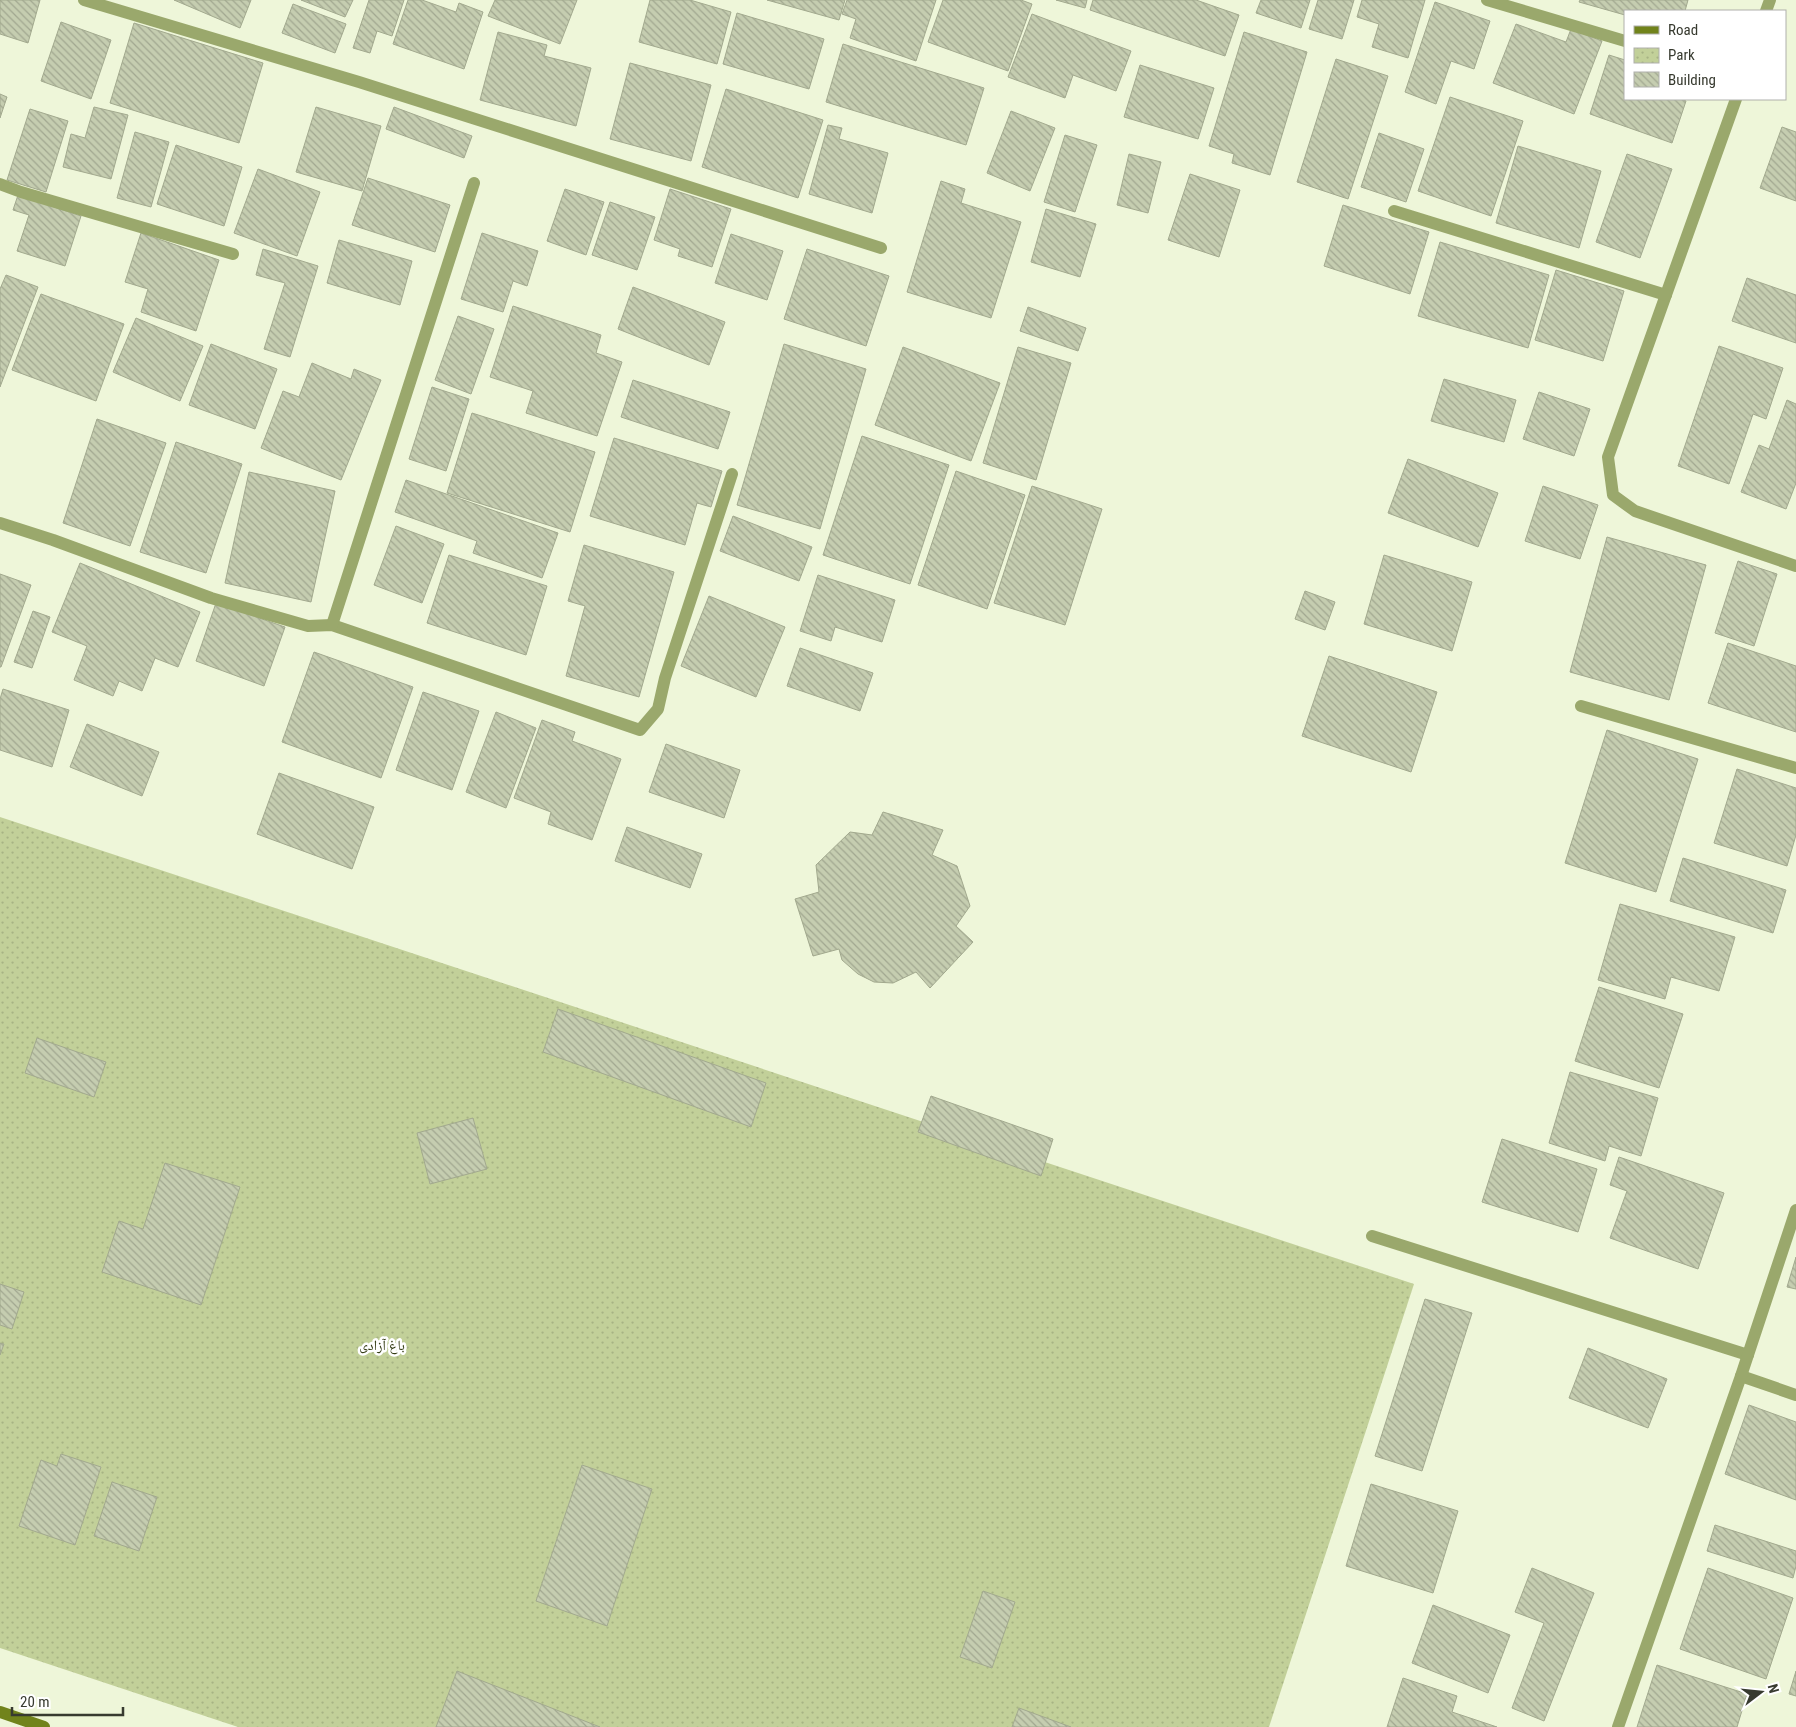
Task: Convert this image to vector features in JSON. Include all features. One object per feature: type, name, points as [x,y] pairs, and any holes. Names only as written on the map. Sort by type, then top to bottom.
[{"type":"street","points":[[84,0],[359,82],[881,248]]},
{"type":"street","points":[[1487,0],[1624,41]]},
{"type":"street","points":[[1736,100],[1608,458],[1613,494],[1635,511],[1796,566]]},
{"type":"street","points":[[332,625],[474,183]]},
{"type":"street","points":[[0,184],[20,192],[233,254]]},
{"type":"street","points":[[1394,211],[1666,295]]},
{"type":"street","points":[[0,523],[53,540],[212,598],[308,626],[332,625],[640,730],[658,709],[665,678],[732,474]]},
{"type":"street","points":[[1581,706],[1796,768]]},
{"type":"street","points":[[1618,1727],[1741,1376],[1796,1210]]},
{"type":"street","points":[[1372,1236],[1748,1355]]},
{"type":"street","points":[[1741,1376],[1796,1395]]},
{"type":"street","points":[[0,1712],[44,1727]]},
{"type":"green space","name":"باغ آزادی","points":[[0,817],[1414,1284],[1269,1727],[238,1727],[0,1648]]},
{"type":"building","points":[[0,0],[40,0],[28,43],[0,34]]},
{"type":"building","points":[[174,0],[251,0],[240,28]]},
{"type":"building","points":[[301,0],[353,0],[345,17]]},
{"type":"building","points":[[369,0],[404,0],[392,36],[377,31],[370,53],[353,48]]},
{"type":"building","points":[[408,0],[422,0],[456,12],[459,3],[483,12],[464,69],[393,44]]},
{"type":"building","points":[[495,0],[577,0],[560,44],[488,16]]},
{"type":"building","points":[[650,0],[690,0],[731,12],[717,64],[639,42]]},
{"type":"building","points":[[767,0],[845,0],[839,20]]},
{"type":"building","points":[[847,0],[936,0],[916,61],[850,38],[856,19],[842,14]]},
{"type":"building","points":[[943,0],[1021,0],[1032,4],[1008,71],[928,42]]},
{"type":"building","points":[[1056,0],[1087,0],[1085,8]]},
{"type":"building","points":[[1093,0],[1196,0],[1239,15],[1225,56],[1090,10]]},
{"type":"building","points":[[1261,0],[1310,0],[1301,28],[1256,13]]},
{"type":"building","points":[[1318,0],[1354,0],[1342,39],[1309,29]]},
{"type":"building","points":[[1362,0],[1425,0],[1408,58],[1372,47],[1379,24],[1357,17]]},
{"type":"building","points":[[1580,0],[1688,0],[1685,10],[1624,10],[1624,15],[1579,2]]},
{"type":"building","points":[[1435,2],[1490,21],[1474,69],[1451,61],[1436,104],[1405,92]]},
{"type":"building","points":[[293,4],[346,24],[335,53],[282,33]]},
{"type":"building","points":[[737,13],[824,39],[809,89],[723,64]]},
{"type":"building","points":[[1032,14],[1131,51],[1116,91],[1073,75],[1065,98],[1008,77]]},
{"type":"building","points":[[61,22],[111,40],[91,99],[41,81]]},
{"type":"building","points":[[134,23],[263,63],[239,143],[110,103]]},
{"type":"building","points":[[1516,24],[1566,42],[1571,29],[1602,41],[1574,114],[1493,83]]},
{"type":"building","points":[[498,32],[547,45],[544,56],[591,68],[576,126],[480,100]]},
{"type":"building","points":[[1244,32],[1307,52],[1270,175],[1232,163],[1234,154],[1209,146]]},
{"type":"building","points":[[843,44],[984,88],[966,145],[826,102]]},
{"type":"building","points":[[1609,55],[1624,60],[1624,100],[1686,101],[1672,143],[1590,114]]},
{"type":"building","points":[[1336,59],[1388,76],[1348,199],[1297,182]]},
{"type":"building","points":[[630,63],[711,85],[691,161],[610,139]]},
{"type":"building","points":[[1140,65],[1214,88],[1198,139],[1124,117]]},
{"type":"building","points":[[726,89],[823,120],[798,198],[702,167]]},
{"type":"building","points":[[0,94],[7,97],[0,118]]},
{"type":"building","points":[[1450,97],[1523,121],[1491,216],[1418,191]]},
{"type":"building","points":[[94,107],[128,115],[111,179],[63,167],[71,134],[85,138]]},
{"type":"building","points":[[316,107],[381,126],[362,191],[296,172]]},
{"type":"building","points":[[394,107],[472,136],[464,158],[386,129]]},
{"type":"building","points":[[30,109],[68,121],[46,192],[7,180]]},
{"type":"building","points":[[1011,111],[1055,128],[1030,191],[987,173]]},
{"type":"building","points":[[828,125],[842,128],[839,139],[888,153],[872,213],[809,194]]},
{"type":"building","points":[[1782,127],[1796,132],[1796,201],[1760,188]]},
{"type":"building","points":[[135,132],[169,142],[151,207],[117,198]]},
{"type":"building","points":[[1379,133],[1424,149],[1406,202],[1361,187]]},
{"type":"building","points":[[1065,135],[1097,145],[1075,212],[1044,202]]},
{"type":"building","points":[[176,145],[242,167],[224,226],[157,204]]},
{"type":"building","points":[[1518,146],[1601,171],[1579,248],[1496,223]]},
{"type":"building","points":[[1129,154],[1161,162],[1148,213],[1117,205]]},
{"type":"building","points":[[1627,154],[1672,169],[1640,258],[1596,242]]},
{"type":"building","points":[[258,169],[320,192],[297,256],[234,233]]},
{"type":"building","points":[[1190,174],[1240,190],[1219,257],[1168,240]]},
{"type":"building","points":[[368,178],[450,205],[435,252],[352,225]]},
{"type":"building","points":[[941,181],[965,189],[961,203],[1021,222],[991,318],[907,292]]},
{"type":"building","points":[[565,189],[604,202],[586,255],[547,241]]},
{"type":"building","points":[[670,189],[731,209],[712,267],[678,256],[680,249],[654,240]]},
{"type":"building","points":[[18,195],[81,216],[65,266],[17,251],[29,215],[13,210]]},
{"type":"building","points":[[610,202],[655,217],[637,270],[592,255]]},
{"type":"building","points":[[1343,205],[1429,232],[1410,294],[1324,266]]},
{"type":"building","points":[[1046,209],[1096,224],[1080,277],[1031,262]]},
{"type":"building","points":[[141,233],[219,260],[196,331],[141,312],[148,289],[125,282]]},
{"type":"building","points":[[482,233],[538,251],[527,286],[513,281],[503,312],[461,299]]},
{"type":"building","points":[[731,234],[783,251],[767,300],[715,283]]},
{"type":"building","points":[[339,240],[412,261],[400,305],[327,283]]},
{"type":"building","points":[[1440,242],[1549,275],[1528,348],[1418,316]]},
{"type":"building","points":[[263,249],[318,266],[290,357],[264,349],[285,283],[256,275]]},
{"type":"building","points":[[807,249],[889,276],[866,346],[784,319]]},
{"type":"building","points":[[1556,270],[1624,291],[1603,361],[1535,340]]},
{"type":"building","points":[[6,275],[38,287],[0,387],[0,289]]},
{"type":"building","points":[[1747,278],[1796,295],[1796,343],[1732,321]]},
{"type":"building","points":[[633,287],[725,322],[709,365],[618,329]]},
{"type":"building","points":[[41,294],[124,324],[96,401],[12,370]]},
{"type":"building","points":[[513,306],[601,335],[596,353],[622,362],[597,436],[526,413],[533,391],[490,377]]},
{"type":"building","points":[[1028,307],[1086,328],[1078,351],[1020,331]]},
{"type":"building","points":[[458,316],[494,329],[471,394],[435,380]]},
{"type":"building","points":[[136,318],[203,346],[180,401],[113,372]]},
{"type":"building","points":[[211,344],[277,369],[255,429],[189,405]]},
{"type":"building","points":[[784,344],[866,369],[820,529],[737,505]]},
{"type":"building","points":[[1719,346],[1783,368],[1766,419],[1753,414],[1729,484],[1678,466]]},
{"type":"building","points":[[903,347],[1000,383],[971,461],[875,425]]},
{"type":"building","points":[[1018,347],[1071,363],[1036,480],[983,463]]},
{"type":"building","points":[[312,363],[351,379],[354,369],[381,380],[341,480],[261,448],[283,391],[299,397]]},
{"type":"building","points":[[1444,379],[1516,400],[1504,442],[1431,421]]},
{"type":"building","points":[[633,380],[730,412],[718,449],[621,417]]},
{"type":"building","points":[[432,387],[469,399],[446,471],[409,459]]},
{"type":"building","points":[[1539,392],[1590,409],[1574,456],[1523,439]]},
{"type":"building","points":[[1787,400],[1796,404],[1796,483],[1786,509],[1741,492],[1759,445],[1769,449]]},
{"type":"building","points":[[472,413],[595,452],[570,532],[447,493]]},
{"type":"building","points":[[97,419],[166,443],[130,546],[63,523]]},
{"type":"building","points":[[862,436],[949,465],[910,584],[823,555]]},
{"type":"building","points":[[614,438],[722,471],[711,507],[697,503],[685,545],[590,516]]},
{"type":"building","points":[[176,442],[242,464],[206,573],[140,552]]},
{"type":"building","points":[[1408,459],[1498,493],[1478,547],[1388,513]]},
{"type":"building","points":[[956,471],[1025,495],[987,609],[918,585]]},
{"type":"building","points":[[249,472],[335,491],[311,602],[225,583]]},
{"type":"building","points":[[406,480],[558,533],[542,578],[473,553],[477,541],[395,512]]},
{"type":"building","points":[[1032,486],[1102,509],[1065,625],[994,603]]},
{"type":"building","points":[[1543,486],[1598,505],[1580,559],[1525,541]]},
{"type":"building","points":[[733,516],[812,547],[799,581],[720,551]]},
{"type":"building","points":[[396,526],[444,544],[422,603],[374,585]]},
{"type":"building","points":[[1607,537],[1706,565],[1669,700],[1570,672]]},
{"type":"building","points":[[584,545],[674,572],[639,697],[566,676],[585,606],[568,601]]},
{"type":"building","points":[[449,555],[547,586],[526,655],[427,623]]},
{"type":"building","points":[[1384,555],[1472,582],[1452,651],[1364,624]]},
{"type":"building","points":[[1738,561],[1777,574],[1754,646],[1715,633]]},
{"type":"building","points":[[80,563],[200,612],[178,667],[155,658],[142,691],[119,681],[113,696],[74,680],[87,646],[52,632]]},
{"type":"building","points":[[0,574],[31,585],[1,667],[0,667]]},
{"type":"building","points":[[818,575],[895,600],[882,642],[835,627],[831,641],[800,631]]},
{"type":"building","points":[[1305,591],[1335,602],[1325,630],[1295,619]]},
{"type":"building","points":[[709,596],[785,627],[756,697],[681,666]]},
{"type":"building","points":[[216,603],[285,627],[264,686],[196,661]]},
{"type":"building","points":[[33,611],[50,617],[32,668],[14,662]]},
{"type":"building","points":[[1728,643],[1796,666],[1796,732],[1708,703]]},
{"type":"building","points":[[800,648],[873,673],[860,711],[787,686]]},
{"type":"building","points":[[314,652],[413,687],[381,778],[282,742]]},
{"type":"building","points":[[1329,656],[1437,692],[1411,772],[1302,736]]},
{"type":"building","points":[[3,689],[69,710],[52,767],[0,750],[0,699]]},
{"type":"building","points":[[423,692],[479,711],[452,790],[396,770]]},
{"type":"building","points":[[496,712],[536,728],[506,808],[466,792]]},
{"type":"building","points":[[542,720],[575,732],[572,741],[621,759],[592,840],[548,824],[551,812],[514,798]]},
{"type":"building","points":[[87,724],[159,752],[142,796],[70,767]]},
{"type":"building","points":[[1607,730],[1698,759],[1656,892],[1565,863]]},
{"type":"building","points":[[666,744],[740,770],[724,818],[649,792]]},
{"type":"building","points":[[1737,769],[1796,788],[1796,835],[1787,866],[1714,843]]},
{"type":"building","points":[[279,773],[374,807],[352,869],[257,834]]},
{"type":"building","points":[[883,812],[943,830],[932,855],[957,866],[970,906],[956,926],[973,942],[930,988],[916,972],[893,983],[874,982],[858,974],[842,960],[839,949],[813,956],[795,899],[819,892],[816,865],[850,832],[872,835]]},
{"type":"building","points":[[627,827],[702,854],[690,888],[615,861]]},
{"type":"building","points":[[1683,858],[1786,890],[1773,933],[1670,901]]},
{"type":"building","points":[[1620,904],[1735,937],[1719,991],[1671,977],[1665,999],[1598,980]]},
{"type":"building","points":[[1599,987],[1683,1014],[1659,1088],[1575,1061]]},
{"type":"building","points":[[558,1009],[766,1083],[751,1127],[543,1052]]},
{"type":"building","points":[[37,1038],[106,1062],[94,1097],[25,1073]]},
{"type":"building","points":[[1570,1072],[1658,1098],[1641,1156],[1609,1146],[1605,1161],[1549,1143]]},
{"type":"building","points":[[931,1096],[1053,1139],[1041,1176],[918,1132]]},
{"type":"building","points":[[473,1118],[487,1169],[430,1184],[417,1133]]},
{"type":"building","points":[[1502,1139],[1597,1169],[1578,1232],[1482,1202]]},
{"type":"building","points":[[1619,1157],[1724,1193],[1698,1269],[1610,1238],[1627,1191],[1610,1185]]},
{"type":"building","points":[[165,1163],[240,1187],[201,1305],[102,1272],[119,1221],[143,1229]]},
{"type":"building","points":[[1796,1257],[1796,1289],[1787,1287]]},
{"type":"building","points":[[0,1284],[24,1292],[12,1329],[0,1325]]},
{"type":"building","points":[[1425,1299],[1472,1313],[1422,1471],[1375,1456]]},
{"type":"building","points":[[0,1343],[4,1344],[0,1355]]},
{"type":"building","points":[[1588,1348],[1667,1379],[1648,1428],[1569,1398]]},
{"type":"building","points":[[1749,1405],[1796,1422],[1796,1500],[1725,1474]]},
{"type":"building","points":[[61,1454],[101,1467],[75,1545],[19,1526],[41,1460],[57,1466]]},
{"type":"building","points":[[582,1465],[652,1489],[607,1626],[536,1601]]},
{"type":"building","points":[[112,1482],[157,1497],[139,1551],[94,1536]]},
{"type":"building","points":[[1371,1484],[1458,1511],[1433,1593],[1346,1566]]},
{"type":"building","points":[[1715,1525],[1796,1551],[1796,1566],[1793,1578],[1707,1551]]},
{"type":"building","points":[[1532,1568],[1594,1593],[1544,1721],[1512,1708],[1544,1623],[1515,1612]]},
{"type":"building","points":[[1708,1568],[1793,1598],[1766,1679],[1680,1649]]},
{"type":"building","points":[[983,1591],[1015,1602],[992,1668],[960,1657]]},
{"type":"building","points":[[1433,1605],[1510,1635],[1488,1693],[1412,1663]]},
{"type":"building","points":[[1657,1665],[1747,1694],[1737,1727],[1637,1727]]},
{"type":"building","points":[[457,1671],[600,1727],[436,1727]]},
{"type":"building","points":[[1796,1671],[1796,1696],[1789,1694]]},
{"type":"building","points":[[1403,1678],[1457,1696],[1452,1712],[1497,1727],[1387,1727]]},
{"type":"building","points":[[1019,1708],[1071,1727],[1012,1727]]}]
